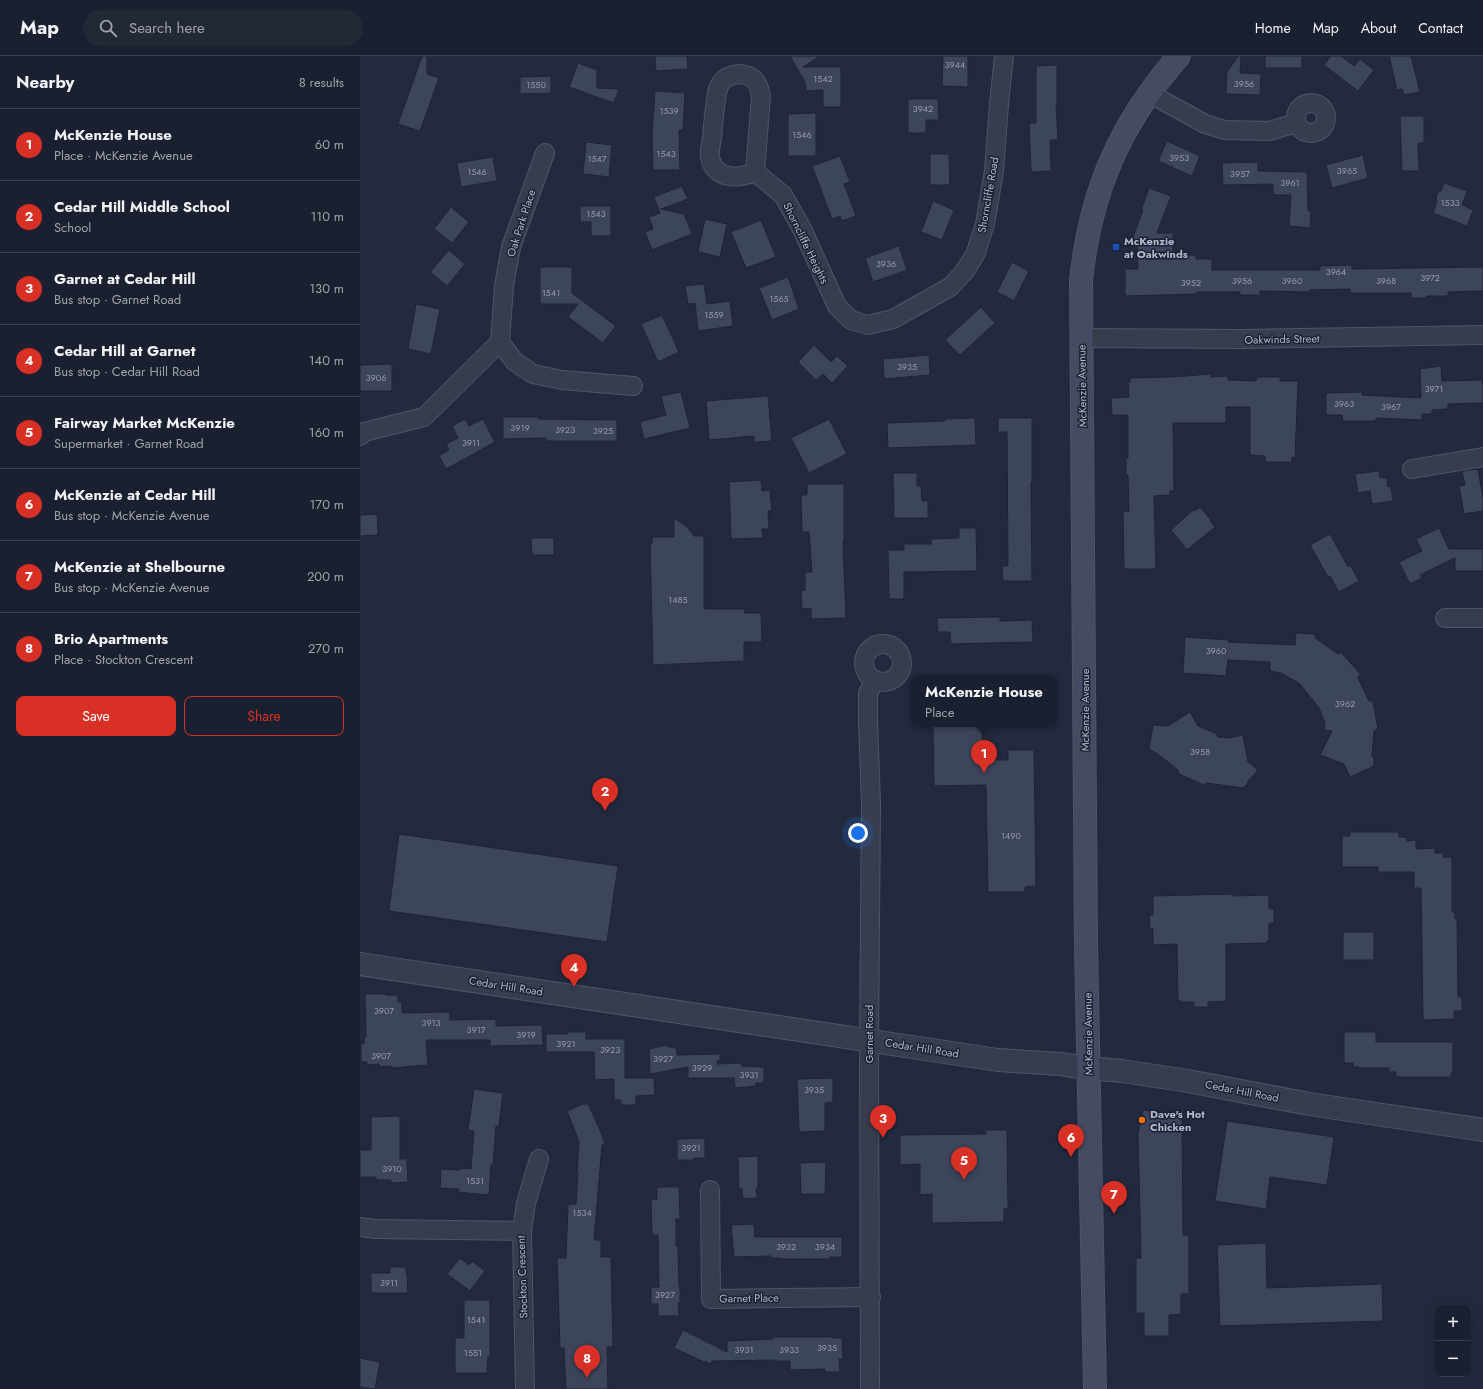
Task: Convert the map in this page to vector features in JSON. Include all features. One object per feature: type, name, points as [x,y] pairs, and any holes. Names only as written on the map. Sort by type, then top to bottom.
[{"type":"main road","name":"McKenzie Avenue","points":[[1095,1389],[1086,938],[1081,281],[1087,238],[1093,212],[1113,155],[1131,120],[1149,93],[1179,56]]},
{"type":"street","name":"Shorncliffe Road","points":[[850,320],[868,325],[893,319],[950,287],[964,272],[975,255],[986,224],[994,171],[1004,56]]},
{"type":"street","points":[[730,75],[749,75],[759,84],[761,96],[755,172],[744,176],[732,177],[721,174],[714,167],[710,156],[717,92],[720,82],[730,75]]},
{"type":"street","points":[[1149,93],[1200,122],[1225,130],[1270,131],[1296,123]]},
{"type":"street","name":"Oak Park Place","points":[[500,342],[504,286],[512,247],[545,152]]},
{"type":"street","name":"Shorncliffe Heights","points":[[755,172],[783,195],[802,230],[837,306],[850,320]]},
{"type":"street","name":"Oakwinds Street","points":[[1081,338],[1244,339],[1483,335]]},
{"type":"street","points":[[360,436],[364,432],[424,417],[500,342],[514,361],[533,374],[562,380],[633,386]]},
{"type":"street","points":[[1412,469],[1483,457]]},
{"type":"street","points":[[1445,618],[1483,618]]},
{"type":"street","name":"Garnet Road","points":[[870,1389],[871,1296],[869,1040],[871,803],[868,693],[875,680]]},
{"type":"street","name":"Cedar Hill Road","points":[[360,964],[998,1060],[1060,1064],[1137,1073],[1309,1104],[1483,1130]]},
{"type":"street","points":[[522,1231],[526,1203],[539,1159]]},
{"type":"street","name":"Garnet Place","points":[[710,1190],[711,1299],[871,1296]]},
{"type":"street","name":"Stockton Crescent","points":[[360,1227],[375,1229],[522,1231],[525,1389]]},
{"type":"building","points":[[422,56],[427,56],[427,74],[439,78],[420,131],[398,124]]},
{"type":"building","points":[[655,56],[687,56],[688,69],[656,71]]},
{"type":"building","points":[[790,56],[820,56],[803,67],[841,67],[841,107],[823,107],[823,90],[806,91],[805,82]]},
{"type":"building","points":[[943,56],[968,56],[968,87],[942,86]]},
{"type":"building","points":[[1238,56],[1241,56],[1240,73],[1261,74],[1260,95],[1226,94],[1227,72]]},
{"type":"building","points":[[1265,56],[1302,56],[1302,68],[1265,68]]},
{"type":"building","points":[[1331,56],[1341,56],[1354,66],[1360,59],[1374,70],[1358,91],[1324,65]]},
{"type":"building","points":[[1389,56],[1411,56],[1420,92],[1404,95],[1402,89],[1397,90]]},
{"type":"building","points":[[578,63],[597,70],[597,88],[619,89],[614,103],[569,87]]},
{"type":"building","points":[[1057,65],[1056,104],[1058,140],[1050,140],[1051,171],[1031,172],[1029,123],[1036,123],[1036,66]]},
{"type":"building","points":[[551,76],[551,93],[520,94],[520,77]]},
{"type":"building","points":[[655,91],[685,93],[683,130],[679,130],[680,170],[653,170],[652,135]]},
{"type":"building","points":[[908,99],[938,99],[939,120],[926,120],[926,133],[908,133]]},
{"type":"building","points":[[816,113],[816,156],[788,156],[788,114]]},
{"type":"building","points":[[1400,116],[1424,116],[1424,143],[1418,143],[1419,171],[1402,171]]},
{"type":"building","points":[[1167,141],[1200,156],[1192,176],[1158,161]]},
{"type":"building","points":[[586,142],[612,145],[609,177],[583,174]]},
{"type":"building","points":[[930,154],[949,154],[950,185],[930,185]]},
{"type":"building","points":[[1363,155],[1368,178],[1332,188],[1326,165]]},
{"type":"building","points":[[840,156],[850,182],[844,184],[856,216],[842,221],[840,216],[832,219],[812,166]]},
{"type":"building","points":[[493,157],[497,181],[461,187],[457,163]]},
{"type":"building","points":[[1258,162],[1258,171],[1307,172],[1308,211],[1311,211],[1310,228],[1289,226],[1291,195],[1273,195],[1273,184],[1223,185],[1222,163]]},
{"type":"building","points":[[1444,183],[1467,191],[1462,205],[1473,210],[1467,226],[1433,213],[1437,201],[1436,197],[1438,192],[1441,191]]},
{"type":"building","points":[[682,186],[688,199],[661,209],[684,214],[692,234],[652,250],[645,232],[653,229],[649,217],[660,213],[654,197]]},
{"type":"building","points":[[1149,188],[1171,196],[1157,233],[1173,233],[1173,255],[1196,255],[1196,259],[1212,259],[1212,270],[1320,270],[1320,266],[1352,265],[1352,269],[1483,267],[1483,291],[1448,292],[1448,296],[1426,296],[1426,298],[1411,298],[1411,293],[1350,293],[1350,289],[1310,290],[1310,292],[1260,291],[1260,295],[1240,295],[1240,292],[1197,292],[1197,294],[1125,296],[1125,269],[1138,269],[1137,243],[1131,243]]},
{"type":"building","points":[[933,201],[954,210],[942,240],[921,232]]},
{"type":"building","points":[[580,206],[611,206],[611,236],[591,236],[591,222],[580,222]]},
{"type":"building","points":[[451,207],[469,222],[452,243],[434,229]]},
{"type":"building","points":[[705,219],[727,224],[720,257],[698,252]]},
{"type":"building","points":[[761,220],[776,257],[746,268],[731,232]]},
{"type":"building","points":[[899,246],[907,270],[873,282],[865,258]]},
{"type":"building","points":[[449,250],[465,264],[447,286],[430,272]]},
{"type":"building","points":[[1012,262],[1029,271],[1014,301],[997,292]]},
{"type":"building","points":[[540,267],[572,267],[572,293],[616,326],[603,343],[568,317],[578,304],[540,304]]},
{"type":"building","points":[[788,277],[799,309],[772,320],[759,288]]},
{"type":"building","points":[[704,284],[707,304],[730,301],[733,326],[698,331],[695,303],[688,304],[685,286]]},
{"type":"building","points":[[416,304],[440,309],[431,354],[408,349]]},
{"type":"building","points":[[981,307],[995,323],[960,355],[945,340]]},
{"type":"building","points":[[662,315],[679,352],[658,362],[641,324]]},
{"type":"building","points":[[814,345],[831,362],[837,356],[848,366],[832,383],[823,374],[816,380],[798,362]]},
{"type":"building","points":[[929,355],[930,375],[884,379],[883,359]]},
{"type":"building","points":[[392,364],[392,391],[360,391],[360,365]]},
{"type":"building","points":[[1441,366],[1442,381],[1482,380],[1483,403],[1448,404],[1448,409],[1432,410],[1432,414],[1422,414],[1422,420],[1376,418],[1376,421],[1343,421],[1342,415],[1326,415],[1326,393],[1362,392],[1362,395],[1421,398],[1420,369]]},
{"type":"building","points":[[1211,374],[1211,377],[1228,376],[1228,380],[1256,381],[1257,377],[1280,377],[1280,381],[1298,381],[1295,458],[1292,457],[1292,462],[1265,462],[1265,456],[1250,455],[1250,407],[1226,407],[1226,423],[1173,423],[1174,491],[1170,491],[1170,495],[1154,496],[1156,569],[1124,569],[1123,511],[1129,511],[1128,475],[1126,474],[1126,458],[1128,458],[1128,415],[1112,415],[1111,398],[1129,397],[1128,382],[1130,382],[1130,378]]},
{"type":"building","points":[[681,392],[690,428],[644,439],[640,422],[666,415],[661,396]]},
{"type":"building","points":[[768,396],[772,441],[754,442],[754,436],[709,440],[706,401]]},
{"type":"building","points":[[503,417],[617,420],[617,441],[546,441],[546,438],[503,439]]},
{"type":"building","points":[[975,418],[976,445],[888,448],[887,423],[945,421],[945,419]]},
{"type":"building","points":[[998,418],[1032,418],[1032,581],[1003,581],[1002,566],[1008,566],[1007,432],[998,432]]},
{"type":"building","points":[[465,419],[469,426],[483,419],[495,442],[446,469],[439,456],[449,450],[446,444],[458,438],[452,426]]},
{"type":"building","points":[[829,419],[847,454],[809,473],[791,438]]},
{"type":"building","points":[[1478,469],[1483,498],[1483,511],[1464,514],[1459,486],[1465,485],[1462,471]]},
{"type":"building","points":[[1379,471],[1380,477],[1387,479],[1388,487],[1391,486],[1393,501],[1372,504],[1370,491],[1358,493],[1355,474]]},
{"type":"building","points":[[893,473],[917,473],[917,486],[921,486],[922,501],[928,501],[928,518],[894,518]]},
{"type":"building","points":[[761,480],[762,491],[770,490],[772,510],[768,511],[769,529],[762,529],[763,538],[731,539],[729,482]]},
{"type":"building","points":[[807,484],[844,484],[843,542],[846,618],[811,619],[811,608],[802,609],[801,591],[805,590],[805,572],[812,572],[809,532],[802,532],[801,495],[807,495]]},
{"type":"building","points":[[1200,507],[1215,527],[1187,550],[1171,530],[1193,510],[1194,511]]},
{"type":"building","points":[[377,514],[378,535],[360,536],[360,515]]},
{"type":"building","points":[[674,518],[686,526],[694,536],[704,536],[704,609],[744,609],[745,613],[761,613],[762,642],[744,642],[744,661],[653,665],[650,544],[652,544],[652,537],[674,537]]},
{"type":"building","points":[[959,528],[976,528],[977,571],[904,572],[904,599],[889,599],[888,550],[904,550],[904,544],[931,544],[931,539],[959,538]]},
{"type":"building","points":[[1439,528],[1449,549],[1483,549],[1483,571],[1455,571],[1455,558],[1420,575],[1422,578],[1410,584],[1399,562],[1422,551],[1416,539]]},
{"type":"building","points":[[1330,534],[1348,567],[1350,565],[1359,581],[1339,592],[1330,576],[1328,577],[1310,545]]},
{"type":"building","points":[[531,538],[554,538],[554,555],[532,555]]},
{"type":"building","points":[[1000,617],[1000,621],[1032,620],[1033,642],[951,644],[950,632],[938,632],[937,618]]},
{"type":"building","points":[[1296,633],[1315,634],[1315,638],[1338,654],[1341,652],[1360,674],[1358,678],[1369,701],[1373,701],[1378,729],[1374,731],[1372,756],[1374,758],[1374,766],[1350,777],[1344,764],[1320,755],[1332,731],[1324,730],[1325,723],[1319,708],[1300,684],[1281,673],[1270,671],[1270,662],[1228,660],[1226,676],[1183,673],[1185,637],[1229,640],[1228,642],[1295,645]]},
{"type":"building","points":[[1190,712],[1198,726],[1217,734],[1218,737],[1229,738],[1243,735],[1248,762],[1258,770],[1243,788],[1206,783],[1204,785],[1179,774],[1178,770],[1149,749],[1153,725],[1168,726]]},
{"type":"building","points":[[933,727],[982,727],[983,760],[1008,760],[1008,750],[1034,750],[1036,886],[1025,887],[1025,892],[988,892],[986,785],[934,786]]},
{"type":"building","points":[[1350,832],[1399,832],[1399,837],[1407,837],[1407,841],[1416,840],[1416,849],[1435,848],[1435,853],[1443,853],[1443,857],[1452,857],[1452,910],[1455,912],[1455,919],[1457,919],[1458,997],[1462,997],[1462,1011],[1454,1011],[1454,1019],[1423,1020],[1421,888],[1414,888],[1414,872],[1378,872],[1378,867],[1342,867],[1342,836],[1350,836]]},
{"type":"building","points":[[399,834],[618,866],[607,942],[389,911]]},
{"type":"building","points":[[1233,894],[1233,896],[1269,895],[1269,909],[1274,909],[1274,923],[1269,923],[1269,941],[1267,941],[1267,943],[1226,944],[1226,1001],[1208,1002],[1208,1007],[1194,1007],[1194,1002],[1180,1002],[1180,1000],[1178,1000],[1177,944],[1153,945],[1153,929],[1150,929],[1149,915],[1153,915],[1153,896]]},
{"type":"building","points":[[1343,932],[1374,932],[1374,960],[1343,960]]},
{"type":"building","points":[[365,994],[398,995],[398,1002],[402,1002],[402,1013],[450,1012],[450,1020],[496,1019],[496,1026],[542,1025],[543,1045],[490,1046],[490,1040],[426,1040],[428,1065],[392,1068],[392,1066],[379,1067],[379,1064],[367,1065],[367,1062],[361,1062],[361,1044],[364,1044],[364,1037],[366,1037]]},
{"type":"building","points":[[567,1032],[586,1032],[586,1039],[625,1039],[625,1078],[654,1078],[655,1095],[636,1096],[636,1105],[621,1105],[621,1100],[614,1100],[614,1079],[595,1080],[594,1052],[546,1052],[546,1034],[567,1034]]},
{"type":"building","points":[[1344,1032],[1376,1032],[1376,1042],[1453,1042],[1453,1073],[1451,1073],[1451,1077],[1396,1077],[1396,1072],[1389,1072],[1389,1068],[1353,1067],[1353,1063],[1344,1063]]},
{"type":"building","points":[[667,1045],[668,1047],[676,1047],[677,1055],[720,1054],[720,1061],[717,1061],[717,1064],[741,1063],[742,1066],[764,1067],[764,1083],[756,1083],[756,1086],[735,1088],[734,1078],[688,1078],[688,1067],[650,1074],[649,1049]]},
{"type":"building","points":[[833,1078],[833,1102],[825,1103],[825,1131],[799,1132],[797,1079]]},
{"type":"building","points":[[474,1089],[503,1093],[499,1126],[496,1126],[489,1195],[458,1192],[459,1189],[440,1188],[441,1169],[471,1169],[474,1131],[468,1130]]},
{"type":"building","points":[[583,1104],[588,1104],[605,1144],[602,1145],[594,1240],[601,1240],[601,1257],[611,1257],[613,1347],[607,1347],[608,1389],[566,1389],[564,1348],[560,1348],[557,1258],[566,1258],[568,1204],[576,1204],[579,1142],[567,1111]]},
{"type":"building","points":[[1143,1110],[1182,1117],[1183,1235],[1189,1235],[1189,1294],[1181,1294],[1181,1314],[1169,1315],[1169,1336],[1144,1336],[1144,1313],[1136,1313],[1136,1258],[1141,1258],[1138,1134]]},
{"type":"building","points":[[400,1116],[400,1159],[407,1159],[408,1182],[391,1183],[391,1180],[376,1180],[376,1177],[360,1177],[360,1150],[371,1150],[371,1117]]},
{"type":"building","points":[[1227,1121],[1334,1137],[1327,1185],[1270,1177],[1266,1209],[1215,1201]]},
{"type":"building","points":[[986,1130],[1007,1130],[1008,1208],[1004,1209],[1004,1222],[932,1223],[932,1194],[920,1195],[920,1164],[900,1165],[900,1135],[986,1134]]},
{"type":"building","points":[[705,1138],[705,1158],[694,1158],[694,1160],[677,1160],[677,1139]]},
{"type":"building","points":[[758,1156],[758,1188],[756,1188],[757,1198],[743,1199],[742,1188],[739,1189],[738,1157]]},
{"type":"building","points":[[826,1162],[825,1194],[801,1194],[800,1163]]},
{"type":"building","points":[[657,1187],[679,1187],[680,1219],[676,1219],[676,1246],[678,1246],[680,1287],[680,1303],[678,1303],[679,1316],[658,1316],[658,1304],[651,1304],[651,1287],[659,1287],[658,1235],[652,1235],[651,1199],[657,1199]]},
{"type":"building","points":[[754,1224],[755,1237],[842,1237],[842,1257],[830,1257],[830,1259],[781,1259],[771,1258],[771,1256],[734,1257],[731,1225]]},
{"type":"building","points":[[1266,1243],[1267,1288],[1382,1284],[1383,1321],[1220,1326],[1217,1245]]},
{"type":"building","points":[[460,1258],[469,1265],[472,1261],[485,1271],[470,1291],[447,1274]]},
{"type":"building","points":[[390,1267],[406,1267],[408,1293],[371,1293],[371,1273],[390,1273]]},
{"type":"building","points":[[464,1300],[490,1300],[490,1357],[488,1357],[487,1373],[455,1373],[455,1338],[464,1338]]},
{"type":"building","points":[[683,1330],[727,1352],[727,1341],[773,1339],[773,1337],[842,1338],[843,1359],[839,1359],[840,1372],[825,1372],[825,1369],[790,1370],[790,1361],[774,1360],[712,1361],[711,1364],[674,1348]]},
{"type":"building","points":[[360,1358],[380,1362],[375,1389],[360,1387]]},
{"type":"place","name":"McKenzie at Oakwinds","points":[[1116,247]]},
{"type":"place","name":"McKenzie House","points":[[984,773]]},
{"type":"place","name":"Cedar Hill Middle School","points":[[605,811]]},
{"type":"place","name":"Cedar Hill at Garnet","points":[[574,987]]},
{"type":"place","name":"Dave's Hot Chicken","points":[[1142,1120]]},
{"type":"place","name":"Garnet at Cedar Hill","points":[[883,1138]]},
{"type":"place","name":"McKenzie at Cedar Hill","points":[[1071,1157]]},
{"type":"place","name":"Fairway Market McKenzie","points":[[964,1180]]},
{"type":"place","name":"McKenzie at Shelbourne","points":[[1114,1214]]},
{"type":"place","name":"Brio Apartments","points":[[587,1378]]}]
